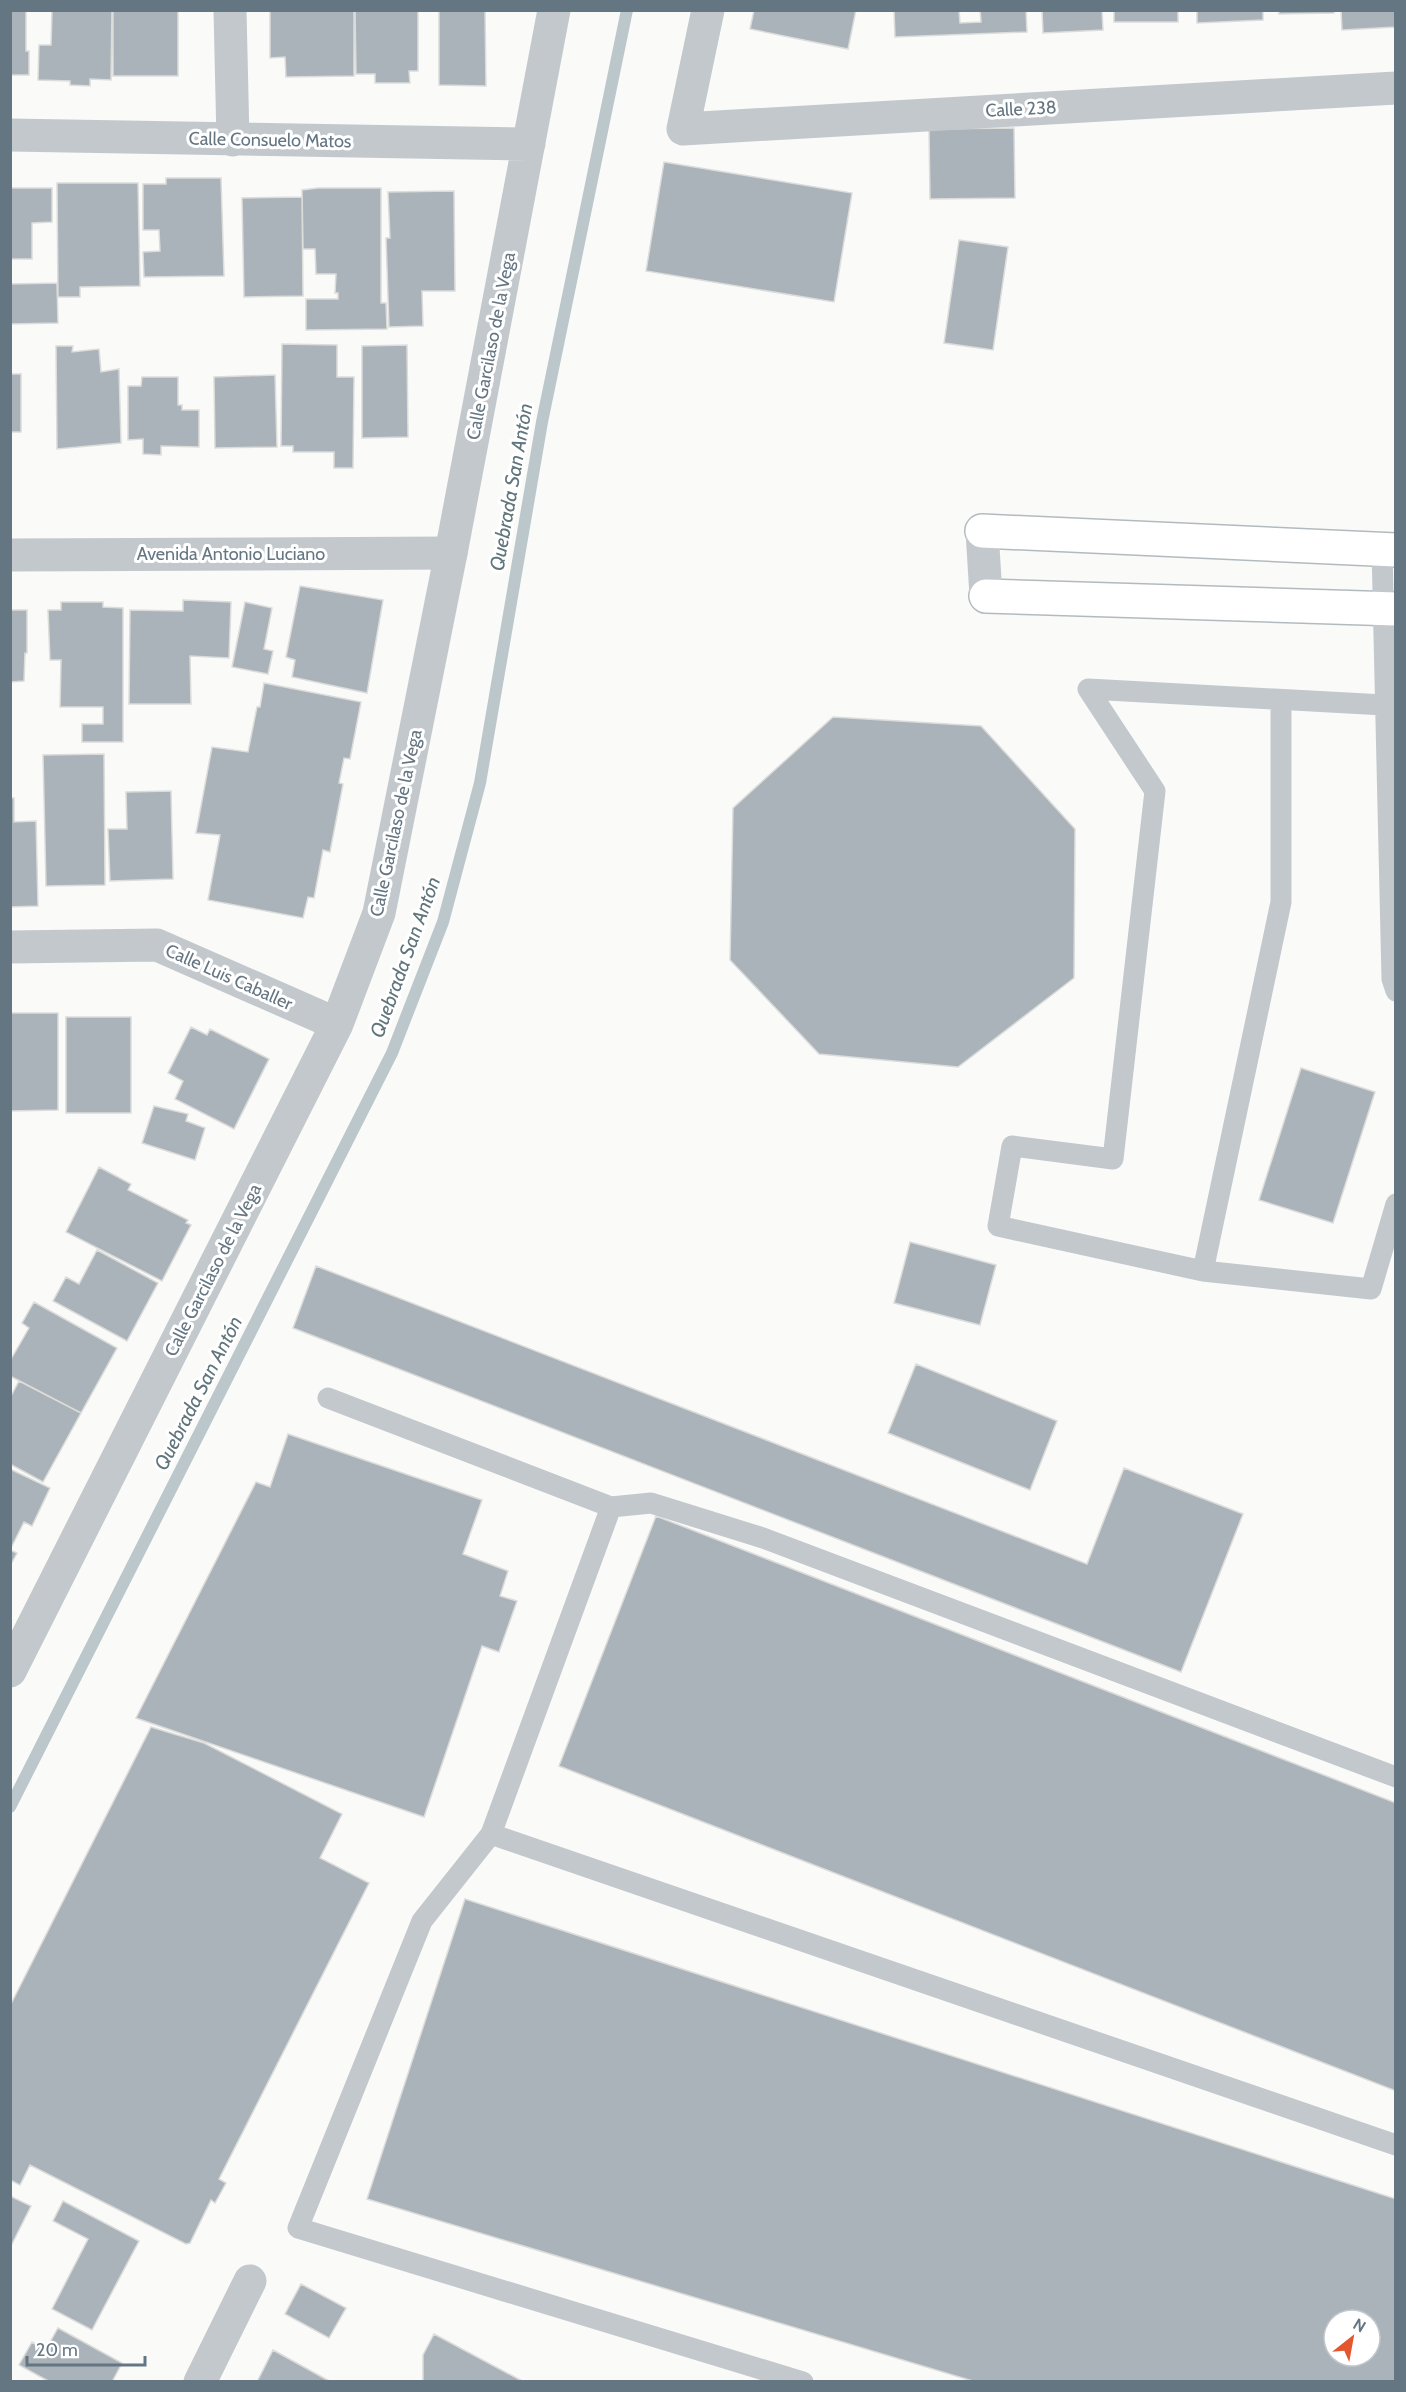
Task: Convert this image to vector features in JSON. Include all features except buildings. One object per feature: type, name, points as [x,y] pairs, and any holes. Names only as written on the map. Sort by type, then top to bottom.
[{"type":"main road","points":[[982,531],[1389,550]]},
{"type":"main road","points":[[986,596],[1389,609]]},
{"type":"street","points":[[230,10],[232,140]]},
{"type":"street","name":"Calle Garcilaso de la Vega","points":[[10,1671],[336,1024],[379,914],[451,553],[554,10]]},
{"type":"street","name":"Calle 238","points":[[708,10],[683,129],[1395,87]]},
{"type":"street","name":"Calle Consuelo Matos","points":[[10,135],[529,144]]},
{"type":"street","points":[[982,531],[986,596]]},
{"type":"street","name":"Avenida Antonio Luciano","points":[[10,555],[451,553]]},
{"type":"street","name":"Calle Luis Caballer","points":[[10,947],[157,945],[336,1024]]},
{"type":"street","points":[[200,2382],[250,2281]]},
{"type":"lane","points":[[1389,550],[1389,609],[1384,705],[1392,979],[1395,991]]},
{"type":"lane","points":[[1384,705],[1088,689],[1155,791],[1113,1159],[1012,1146],[998,1226],[1203,1271],[1371,1289],[1395,1204]]},
{"type":"lane","points":[[1203,1271],[1281,902],[1281,700]]},
{"type":"lane","points":[[328,1398],[611,1507],[651,1503],[763,1538],[1395,1777]]},
{"type":"lane","points":[[611,1507],[491,1834],[422,1921],[298,2228],[802,2382]]},
{"type":"lane","points":[[491,1834],[1395,2145]]},
{"type":"waterway","name":"Quebrada San Antón","points":[[10,1807],[392,1053],[443,922],[480,783],[542,422],[627,10]]}]
